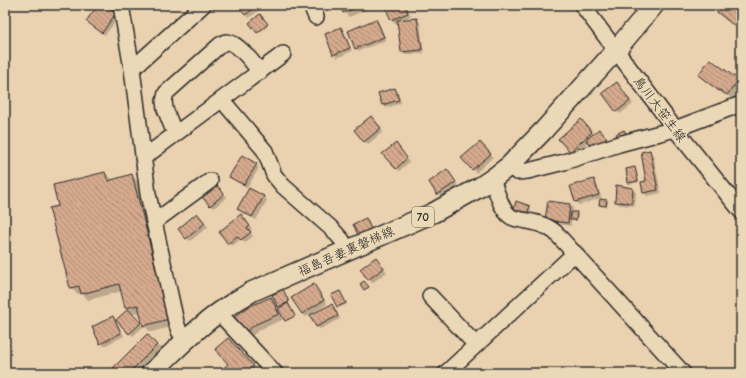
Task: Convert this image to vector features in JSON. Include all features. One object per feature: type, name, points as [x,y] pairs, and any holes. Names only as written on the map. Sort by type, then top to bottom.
[{"type":"main road","name":"福島吾妻裏磐梯線","points":[[151,373],[182,344],[219,313],[232,303],[251,292],[433,213],[492,179],[509,166],[543,131],[616,50],[654,5]]},
{"type":"street","points":[[121,5],[132,69],[148,194],[176,322],[185,341],[182,344]]},
{"type":"street","points":[[132,69],[203,5]]},
{"type":"street","name":"鳥川大笹生線","points":[[582,5],[675,129],[741,211]]},
{"type":"street","points":[[175,134],[164,109],[166,93],[220,45],[226,42],[233,43],[238,46],[260,72]]},
{"type":"street","points":[[143,158],[284,54]]},
{"type":"street","points":[[222,100],[265,151],[274,175],[283,186],[332,229],[342,240],[347,251]]},
{"type":"street","points":[[509,166],[517,172],[528,171],[564,162],[619,144],[675,129],[741,104]]},
{"type":"street","points":[[492,179],[503,208],[509,216],[550,228],[575,253],[684,373]]},
{"type":"street","points":[[154,222],[210,181]]},
{"type":"street","points":[[446,373],[575,253]]},
{"type":"street","points":[[430,296],[476,345]]},
{"type":"street","points":[[219,313],[275,373]]},
{"type":"building","points":[[98,5],[106,5],[116,13],[102,33],[86,21]]},
{"type":"building","points":[[237,5],[258,5],[245,15]]},
{"type":"building","points":[[340,5],[363,5],[343,13]]},
{"type":"building","points":[[391,5],[405,5],[408,13],[391,20],[385,7]]},
{"type":"building","points":[[708,5],[741,5],[741,31]]},
{"type":"building","points":[[260,14],[268,24],[257,33],[249,23]]},
{"type":"building","points":[[417,18],[422,50],[401,52],[397,20]]},
{"type":"building","points":[[376,19],[384,37],[355,49],[348,31]]},
{"type":"building","points":[[341,27],[350,48],[333,55],[325,34]]},
{"type":"building","points":[[710,59],[739,80],[727,95],[720,90],[719,91],[698,75]]},
{"type":"building","points":[[617,82],[630,101],[616,112],[602,93]]},
{"type":"building","points":[[395,88],[399,100],[382,105],[378,93]]},
{"type":"building","points":[[371,116],[381,128],[364,142],[354,130]]},
{"type":"building","points":[[581,119],[592,132],[570,152],[558,139]]},
{"type":"building","points":[[599,129],[607,138],[593,149],[586,140]]},
{"type":"building","points":[[624,130],[628,136],[620,141],[616,134]]},
{"type":"building","points":[[480,142],[491,154],[472,170],[461,158]]},
{"type":"building","points":[[396,143],[407,158],[396,169],[382,154]]},
{"type":"building","points":[[650,150],[658,190],[643,193],[641,182],[646,181],[641,152]]},
{"type":"building","points":[[242,155],[257,164],[244,185],[229,177]]},
{"type":"building","points":[[635,167],[638,181],[628,183],[626,169]]},
{"type":"building","points":[[447,169],[456,182],[437,195],[429,182]]},
{"type":"building","points":[[105,172],[108,181],[132,174],[169,319],[143,326],[138,305],[125,308],[119,284],[81,294],[79,286],[70,288],[49,208],[58,206],[53,185]]},
{"type":"building","points":[[594,179],[599,195],[575,202],[570,186]]},
{"type":"building","points":[[217,185],[224,194],[210,206],[202,197]]},
{"type":"building","points":[[616,185],[633,188],[632,203],[615,202]]},
{"type":"building","points":[[249,188],[264,196],[252,217],[237,209]]},
{"type":"building","points":[[600,199],[607,200],[606,206],[599,205]]},
{"type":"building","points":[[516,201],[530,206],[526,217],[513,212]]},
{"type":"building","points":[[548,201],[570,204],[568,223],[545,220]]},
{"type":"building","points":[[571,212],[577,212],[576,220],[570,220]]},
{"type":"building","points":[[197,213],[205,223],[186,239],[178,229]]},
{"type":"building","points":[[241,214],[250,226],[247,228],[251,232],[241,240],[237,236],[228,244],[219,232]]},
{"type":"building","points":[[366,218],[371,229],[358,235],[353,224]]},
{"type":"building","points":[[376,257],[384,268],[368,280],[360,269]]},
{"type":"building","points":[[364,281],[369,287],[364,290],[360,284]]},
{"type":"building","points":[[314,284],[324,300],[302,314],[291,298]]},
{"type":"building","points":[[283,289],[289,302],[278,307],[272,295]]},
{"type":"building","points":[[340,291],[346,303],[337,307],[331,295]]},
{"type":"building","points":[[271,297],[279,314],[256,324],[244,333],[233,318],[248,307]]},
{"type":"building","points":[[288,303],[295,316],[285,321],[278,309]]},
{"type":"building","points":[[332,304],[338,316],[316,327],[310,315]]},
{"type":"building","points":[[128,309],[141,323],[129,334],[116,320]]},
{"type":"building","points":[[113,316],[121,333],[100,344],[92,327]]},
{"type":"building","points":[[147,334],[157,345],[129,373],[108,373]]},
{"type":"building","points":[[228,338],[254,366],[246,373],[218,373],[228,364],[215,349]]}]
